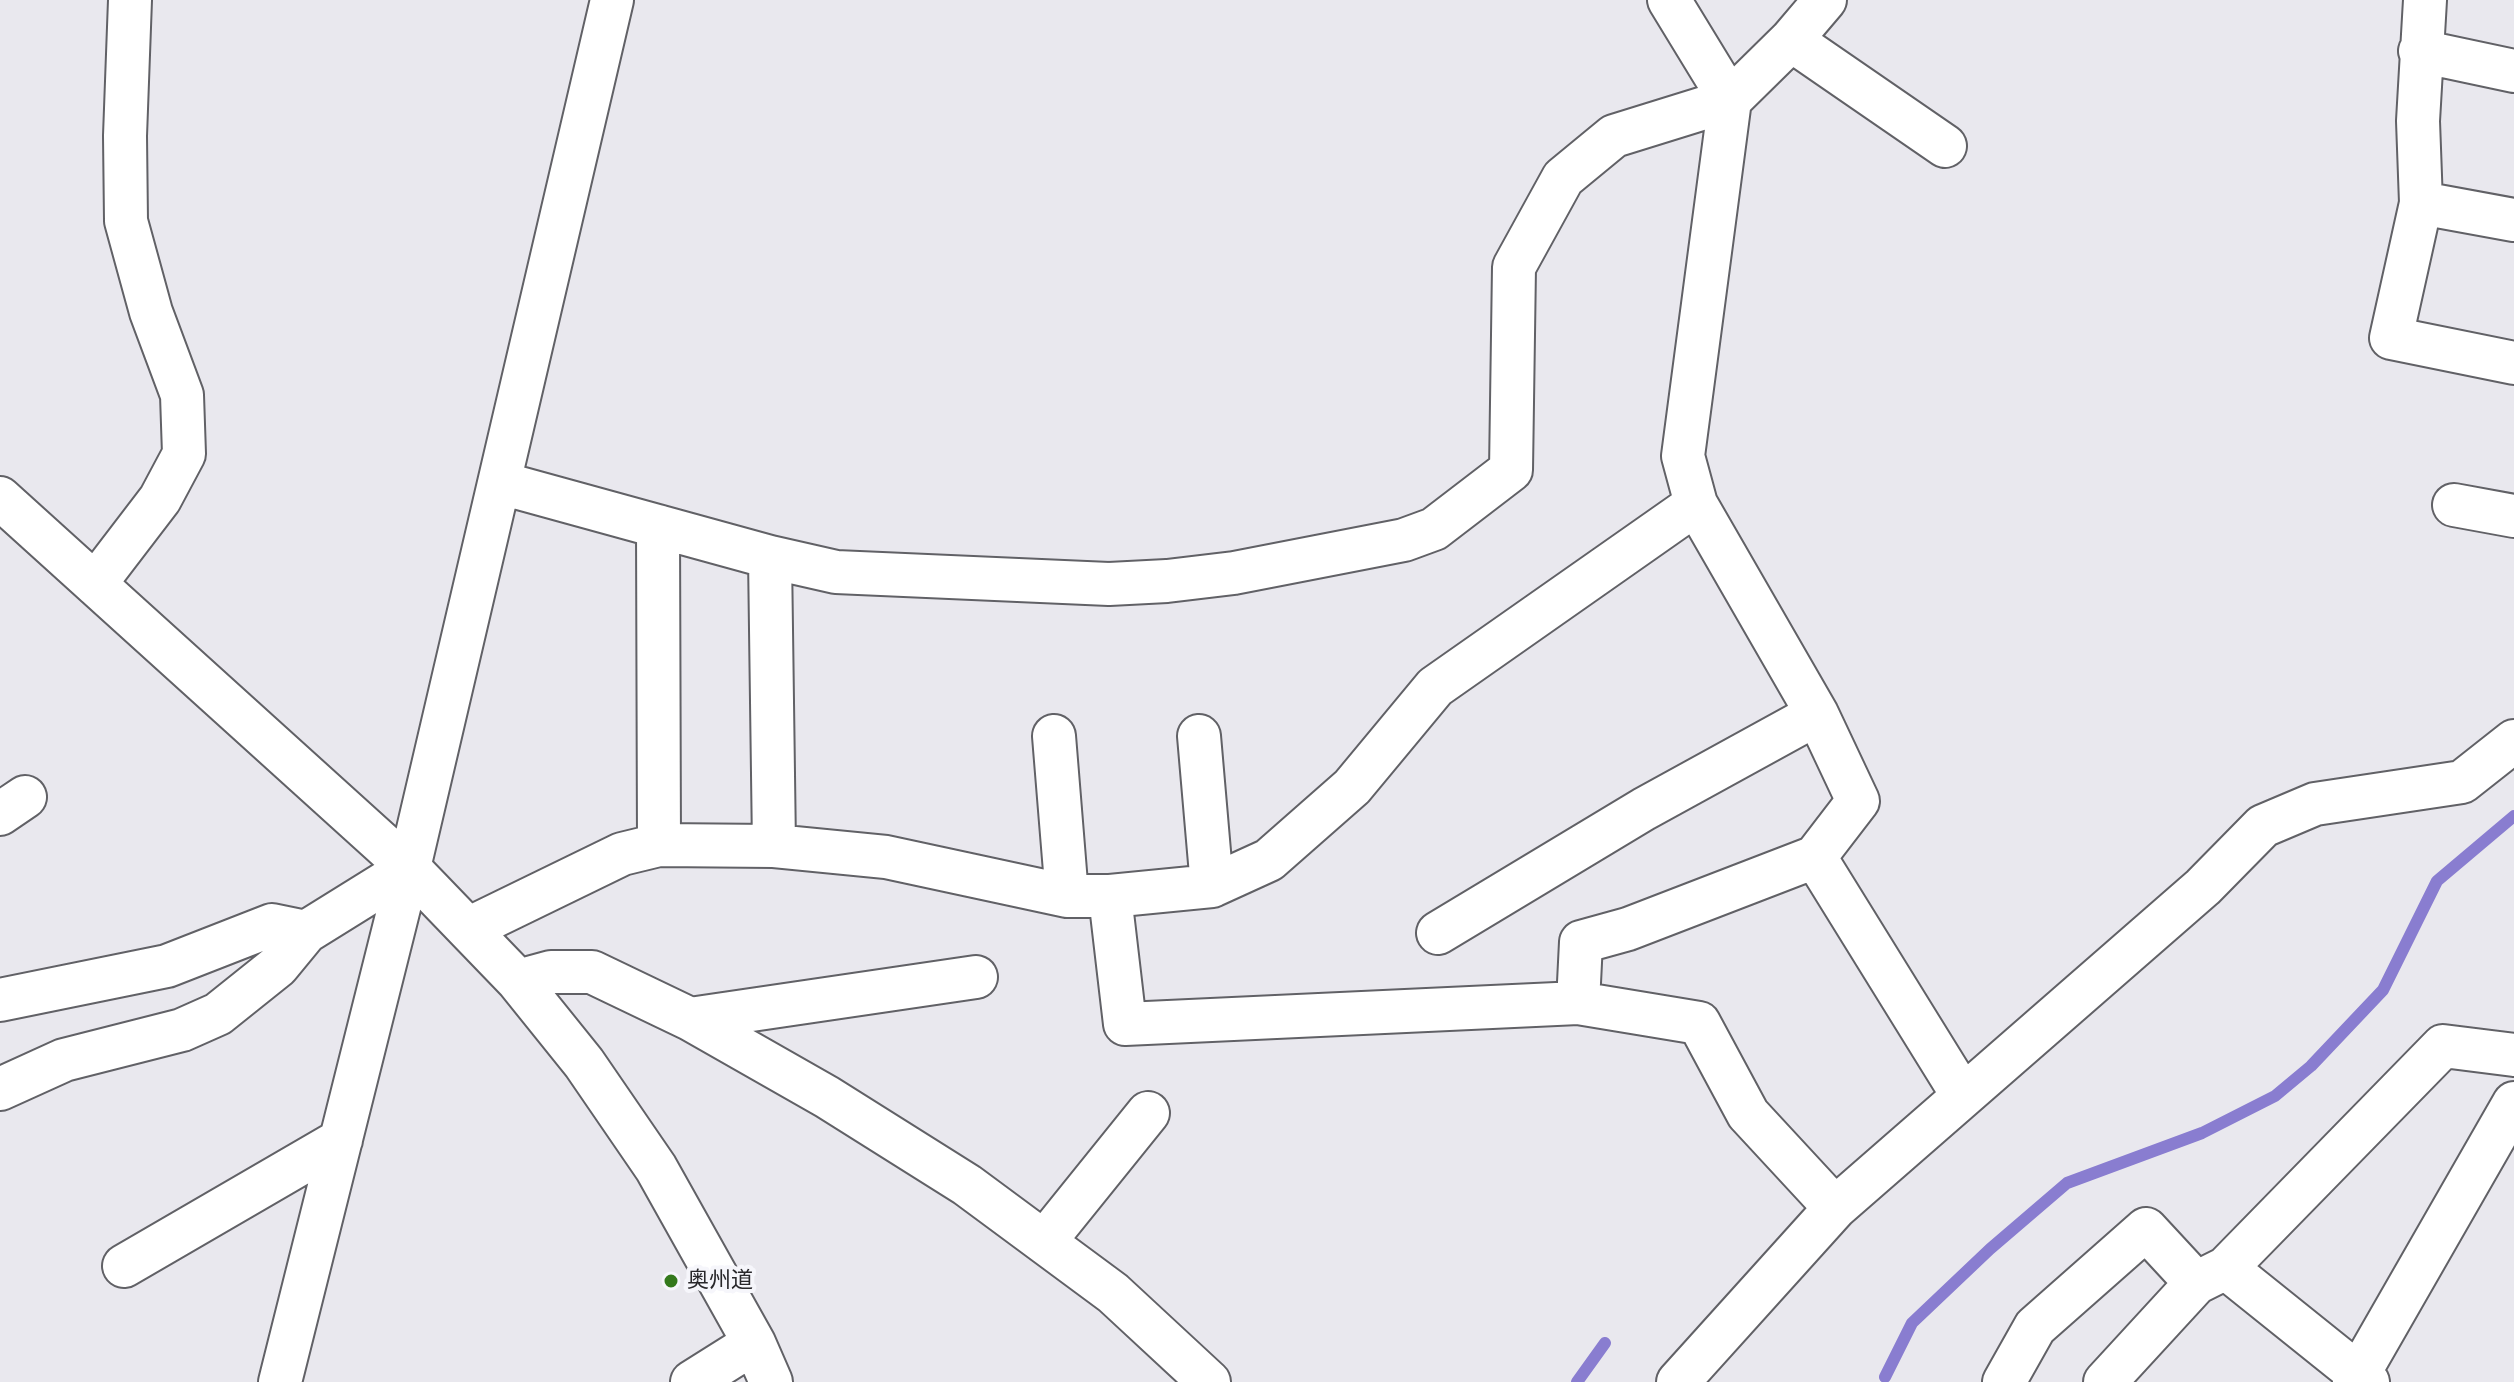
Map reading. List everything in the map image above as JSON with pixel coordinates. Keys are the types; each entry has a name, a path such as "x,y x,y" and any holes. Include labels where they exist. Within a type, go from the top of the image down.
{"street":[{"path":"95,584 160,499 184,454 182,395 151,312 126,221 125,136 130,0"},
{"path":"280,1382 409,868 612,0"},
{"path":"1578,1003 1581,942 1641,924 1815,857 1858,801 1817,714 1696,504 1683,456 1730,100 1669,0"},
{"path":"501,483 770,557 836,572 1109,584 1234,573 1404,540 1434,529 1511,470 1514,267 1563,178 1614,136 1730,100 1791,40 1825,0"},
{"path":"2425,0 2420,51 2421,203 2391,338 2514,363"},
{"path":"1791,40 1945,146"},
{"path":"2420,51 2514,71"},
{"path":"2421,203 2514,220"},
{"path":"0,498 409,868 518,981 584,1063 656,1168 754,1343 771,1382"},
{"path":"470,928 622,854 659,845 774,846 886,857 1067,896 1110,896 1212,886 1269,860 1352,787 1435,687 1696,504"},
{"path":"2454,505 2514,516"},
{"path":"658,526 659,845"},
{"path":"770,557 774,846"},
{"path":"1438,933 1644,809 1817,714"},
{"path":"1054,736 1067,896"},
{"path":"1199,736 1212,886"},
{"path":"1678,1382 1835,1208 2203,887 2263,826 2315,804 2462,782 2514,741"},
{"path":"1815,857 1963,1096"},
{"path":"0,1089 64,1060 182,1030 218,1014 278,966 306,932 409,868"},
{"path":"1110,896 1125,1024 1578,1003 1699,1023 1748,1114 1835,1208"},
{"path":"0,1000 167,966 272,925 306,932"},
{"path":"518,981 551,972 592,972 690,1019 840,1105 967,1185 1113,1293 1209,1382"},
{"path":"690,1019 976,977"},
{"path":"2105,1382 2443,1046 2514,1055"},
{"path":"2004,1382 2035,1327 2146,1229 2360,1380 2514,1103"},
{"path":"1044,1242 1148,1113"},
{"path":"124,1266 341,1140"},
{"path":"692,1382 754,1343"}],"waterway":[{"path":"1885,1377 1912,1323 1990,1249 2067,1183 2202,1133 2275,1096 2311,1066 2383,990 2437,881 2514,816"},
{"path":"1577,1382 1605,1343"}],"place":[{"name":"奥州道","path":"671,1281"}]}
